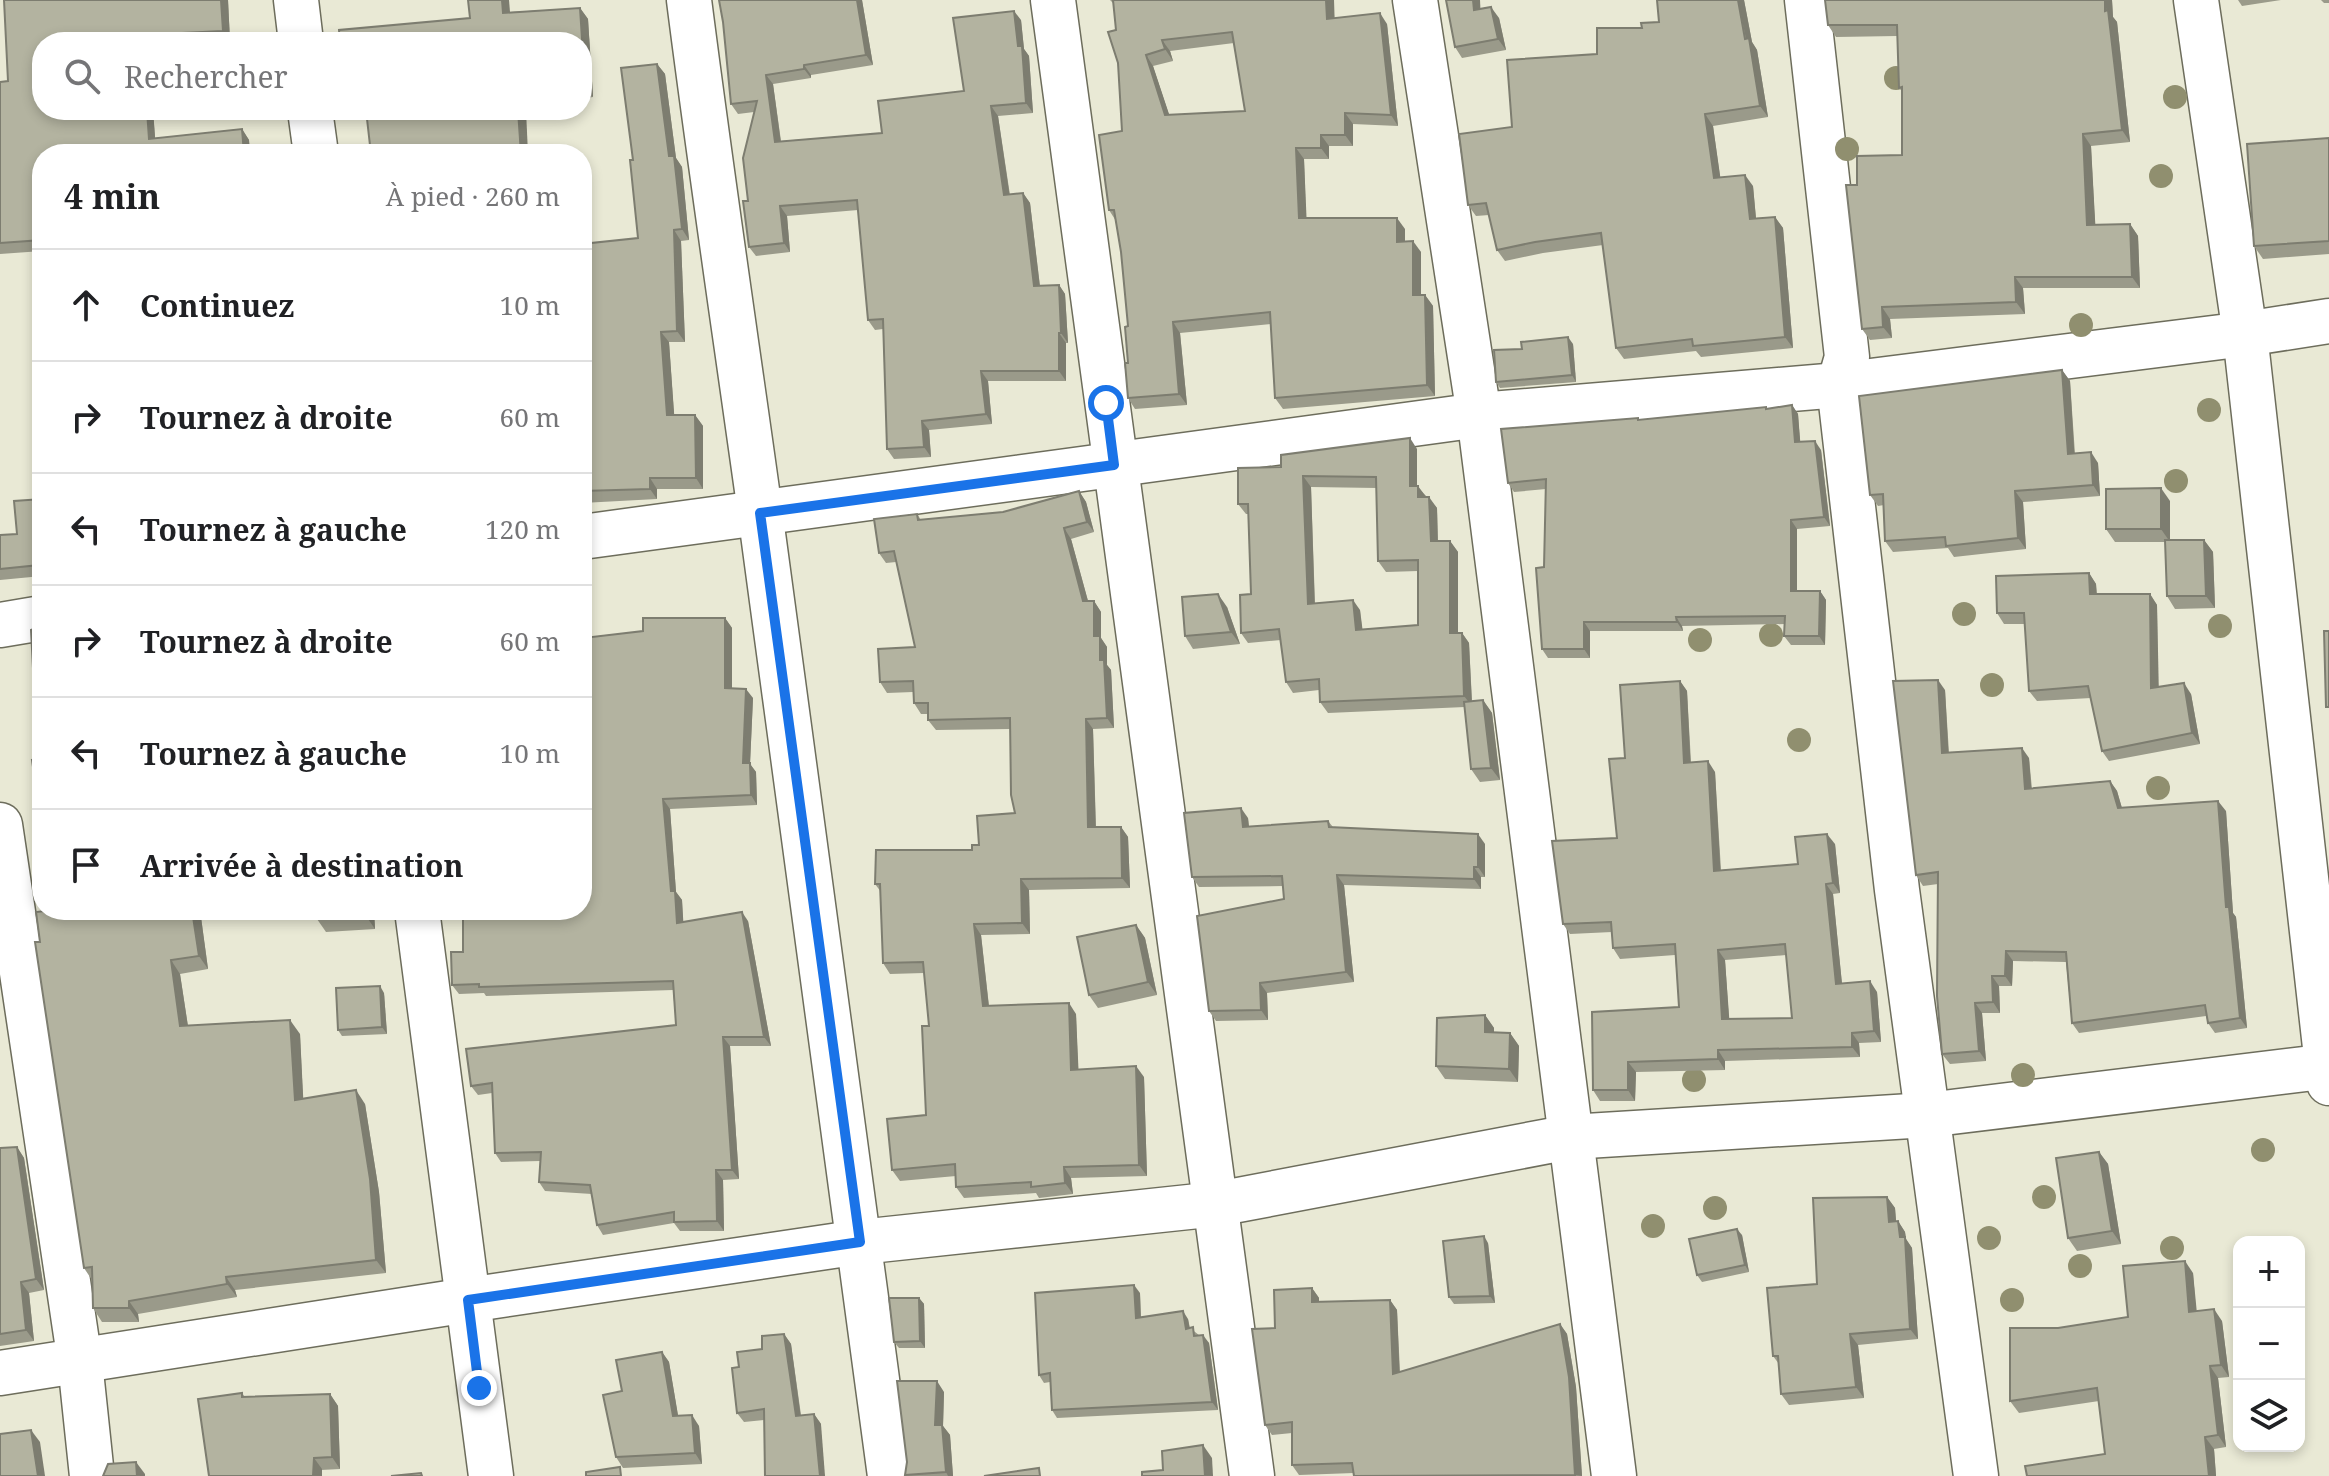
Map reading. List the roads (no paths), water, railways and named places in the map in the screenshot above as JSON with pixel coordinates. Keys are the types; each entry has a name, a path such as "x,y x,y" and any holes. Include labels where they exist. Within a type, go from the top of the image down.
{"street":[{"path":"296,0 300,32"},
{"path":"689,0 890,1476"},
{"path":"1053,0 1252,1476"},
{"path":"1415,0 1479,415 1614,1476"},
{"path":"1807,0 1847,357 1839,385 1897,890 1976,1476"},
{"path":"0,1373 860,1242 1217,1204 1570,1137 1927,1115 2328,1071 2245,334 2196,0"},
{"path":"311,120 315,144"},
{"path":"592,536 1479,415 1839,385 2329,321"},
{"path":"0,625 32,620"},
{"path":"0,825 80,1362 92,1476"},
{"path":"418,920 491,1476"}]}
